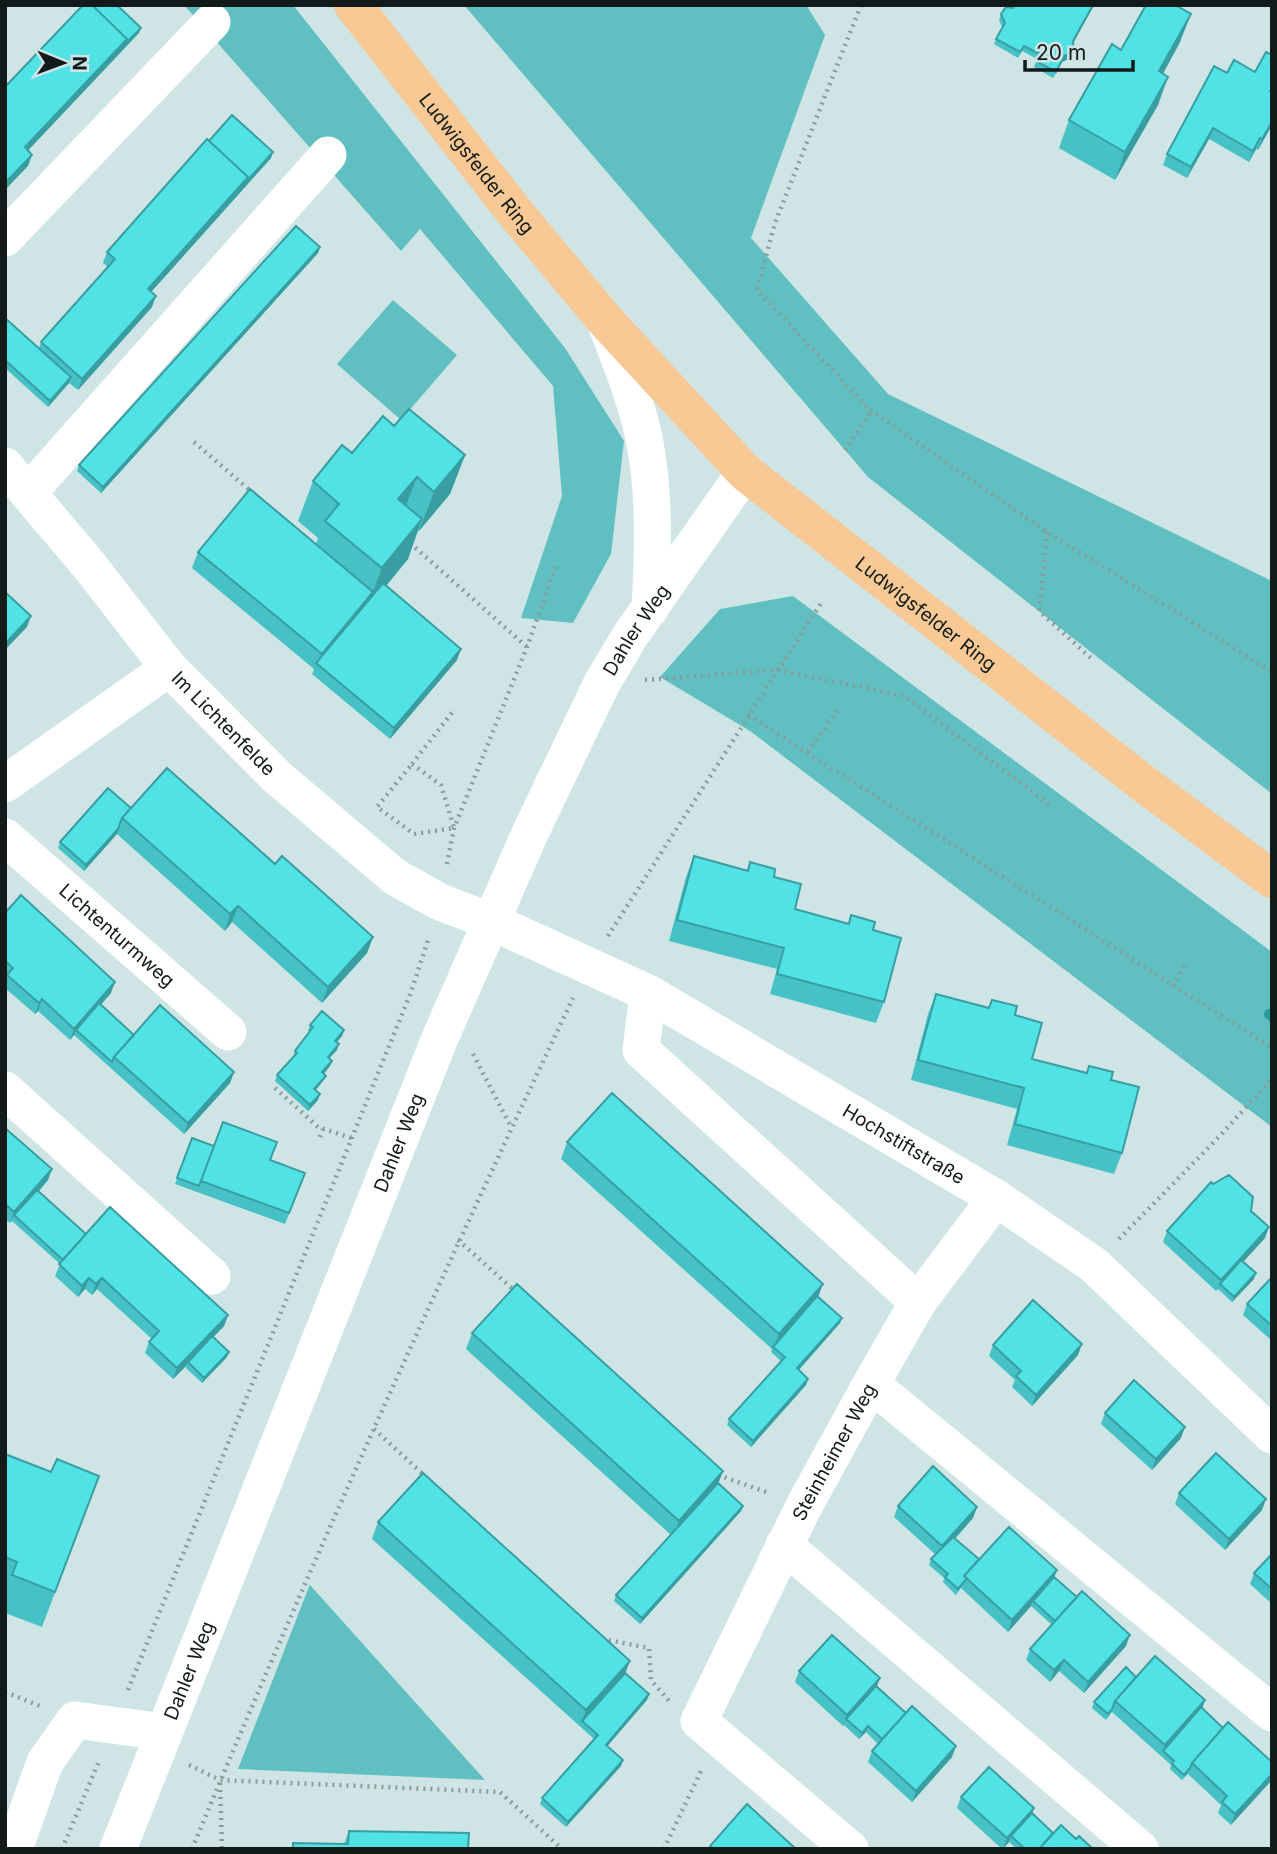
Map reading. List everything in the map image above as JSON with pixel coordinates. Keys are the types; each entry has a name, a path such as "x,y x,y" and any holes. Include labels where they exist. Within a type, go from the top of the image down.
{"main road":[{"name":"Ludwigsfelder Ring","path":"353,5 517,215 605,320 745,472 1144,784 1272,879"}],"street":[{"path":"5,238 212,22"},
{"path":"17,480 328,155"},
{"name":"Ludwigsfelder Ring","path":"605,320 633,396 645,444 653,551 650,609"},
{"name":"Dahler Weg","path":"118,1849 440,1038 490,921 602,683 630,636 745,472"},
{"name":"Im Lichtenfelde","path":"17,480 169,668 277,778 395,877 440,902 490,921"},
{"path":"5,784 169,668"},
{"name":"Lichtenturmweg","path":"5,837 228,1032"},
{"name":"Hochstiftstraße","path":"490,921 648,993 996,1198 1094,1265 1272,1435"},
{"path":"648,993 641,1050 918,1302"},
{"path":"5,1090 212,1276"},
{"name":"Steinheimer Weg","path":"685,1713 784,1545 918,1302 996,1198"},
{"path":"871,1384 1272,1713"},
{"path":"784,1545 1140,1849"},
{"path":"685,1713 850,1849"},
{"path":"14,1849 45,1762 75,1720 115,1724 161,1740"}],"path":[{"path":"861,5 775,223 757,290 871,411 1047,531 1272,672"},
{"path":"845,450 871,411"},
{"path":"194,442 256,496"},
{"path":"1047,531 1039,611 1092,659"},
{"path":"403,536 527,647"},
{"path":"62,1849 411,992 440,902 454,828 527,647 556,566"},
{"path":"191,1849 458,1240 588,966 822,600"},
{"path":"602,683 778,670 904,696 1050,805"},
{"path":"808,752 839,708"},
{"path":"454,710 377,807 414,834 454,828"},
{"path":"748,715 1272,1048"},
{"path":"412,764 441,785 454,828"},
{"path":"1173,986 1185,965"},
{"path":"1094,1265 1272,1079"},
{"path":"275,1088 318,1127 352,1138"},
{"path":"320,1137 323,1129"},
{"path":"458,1240 520,1296"},
{"path":"374,1429 433,1484"},
{"path":"714,1474 777,1496"},
{"path":"600,1638 649,1648 651,1680 685,1713 709,1753 664,1849"},
{"path":"161,1740 220,1780 500,1792 562,1849"},
{"path":"220,1780 222,1849"}],"shaded area":[{"path":"184,5 293,5 565,348 624,441 611,554 573,623 521,618 562,496 553,386 420,229 401,251"},
{"path":"464,5 806,5 825,35 751,238 888,394 1272,581 1272,794 868,477"},
{"path":"393,300 457,355 401,420 337,364"},
{"path":"793,596 1272,952 1272,1127 750,731 660,677 720,609"},
{"path":"310,1585 485,1780 238,1769"}],"building":[{"path":"83,5 92,5 127,39 25,147 32,155 5,183 5,87"},
{"path":"92,5 117,5 141,28 125,44 127,39"},
{"path":"1014,5 1093,5 1073,41 1074,52 1064,56 1056,72 1036,61 1040,54 1024,46 1020,52 996,39 1005,23 1001,14 1006,7 1013,8"},
{"path":"1146,5 1175,5 1191,14 1159,71 1168,77 1125,152 1069,120 1112,44 1121,50"},
{"path":"1266,52 1272,55 1272,122 1253,151 1213,128 1191,167 1167,154 1214,66 1227,73 1234,60 1255,72"},
{"path":"232,115 273,152 246,182 248,177 209,141"},
{"path":"207,139 248,177 148,289 156,296 82,379 41,342 115,259 107,252"},
{"path":"296,226 320,247 103,487 79,465"},
{"path":"5,318 71,377 50,401 5,360"},
{"path":"409,409 465,455 434,492 417,477 398,499 422,519 382,568 325,521 339,504 313,481 342,445 352,453 383,416 394,426"},
{"path":"250,489 373,592 322,654 198,552"},
{"path":"383,583 461,649 394,728 316,663"},
{"path":"5,592 31,616 5,644"},
{"path":"167,768 275,864 282,856 373,937 328,987 238,906 230,914 122,818"},
{"path":"108,788 131,808 122,818 118,829 86,865 60,842"},
{"path":"694,856 748,871 750,862 775,869 774,877 801,884 795,909 849,924 851,915 875,922 873,930 901,938 884,1002 777,974 784,948 677,920"},
{"path":"21,895 115,982 74,1029 42,999 39,1003 7,975 13,968 5,961 5,913"},
{"path":"936,994 989,1008 992,1000 1017,1006 1015,1015 1042,1023 1032,1059 1087,1073 1089,1066 1113,1072 1111,1080 1139,1087 1122,1153 1015,1124 1024,1088 918,1060"},
{"path":"99,1003 134,1035 112,1062 76,1030"},
{"path":"160,1005 234,1072 188,1123 114,1057"},
{"path":"322,1011 344,1030 335,1041 339,1044 328,1057 332,1061 322,1072 326,1076 314,1089 320,1094 310,1105 277,1075 297,1053 295,1051 313,1027 310,1025"},
{"path":"612,1093 823,1284 779,1334 567,1142"},
{"path":"223,1122 277,1142 270,1160 305,1173 289,1213 201,1181"},
{"path":"5,1128 52,1169 14,1212 5,1204"},
{"path":"192,1138 214,1146 199,1186 177,1178"},
{"path":"1229,1175 1253,1197 1251,1211 1269,1227 1221,1280 1167,1231 1211,1182 1213,1184"},
{"path":"37,1190 86,1234 63,1260 14,1215"},
{"path":"110,1207 228,1315 177,1368 149,1342 159,1331 102,1278 96,1284 89,1278 82,1286 59,1264"},
{"path":"1241,1260 1256,1273 1234,1297 1220,1284"},
{"path":"1272,1277 1272,1326 1247,1304"},
{"path":"517,1284 723,1471 679,1521 472,1333"},
{"path":"817,1296 842,1318 797,1368 808,1379 753,1441 729,1419 785,1357 773,1347"},
{"path":"1033,1300 1082,1344 1036,1395 1016,1376 1021,1371 993,1345"},
{"path":"212,1336 229,1352 204,1378 188,1362"},
{"path":"1134,1380 1185,1427 1156,1459 1105,1413"},
{"path":"1216,1453 1266,1499 1229,1539 1179,1493"},
{"path":"5,1454 51,1472 57,1459 99,1476 55,1592 12,1575 17,1562 5,1557"},
{"path":"933,1466 977,1507 942,1546 898,1506"},
{"path":"423,1473 630,1661 586,1710 378,1522"},
{"path":"718,1483 743,1506 642,1618 616,1595"},
{"path":"1009,1527 1057,1570 1012,1620 964,1576"},
{"path":"953,1537 979,1559 964,1576 967,1578 958,1589 945,1577 948,1574 931,1559"},
{"path":"1272,1554 1272,1589 1254,1573"},
{"path":"1054,1577 1077,1597 1055,1621 1033,1601"},
{"path":"1082,1591 1130,1635 1088,1682 1064,1660 1054,1670 1030,1649"},
{"path":"832,1635 880,1678 847,1715 799,1671"},
{"path":"1155,1656 1205,1700 1165,1745 1115,1701"},
{"path":"1126,1667 1136,1677 1115,1701 1108,1714 1094,1702"},
{"path":"625,1673 649,1694 606,1745 623,1760 568,1822 542,1798 598,1735 582,1721"},
{"path":"876,1686 906,1713 882,1739 868,1726 862,1733 846,1719"},
{"path":"912,1706 956,1746 916,1791 872,1751"},
{"path":"1201,1707 1223,1728 1184,1775 1163,1751"},
{"path":"1228,1722 1272,1762 1272,1774 1235,1814 1222,1802 1227,1796 1192,1763"},
{"path":"989,1767 1034,1808 1007,1838 961,1797"},
{"path":"747,1804 796,1849 714,1849 710,1846"},
{"path":"1032,1813 1053,1833 1039,1849 1025,1849 1011,1836"},
{"path":"1061,1825 1076,1839 1079,1836 1093,1849 1039,1849"},
{"path":"349,1831 469,1833 468,1849 293,1849 293,1843 348,1844"}],"waterway":[{"path":"1269,1014 1272,1017"}]}
